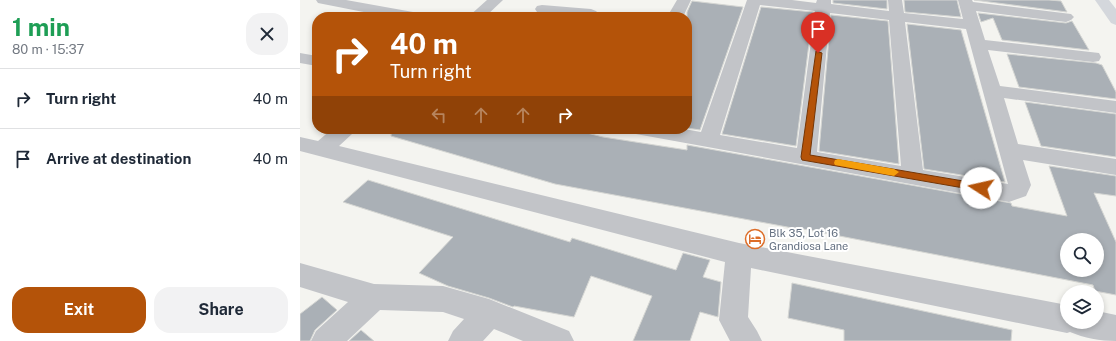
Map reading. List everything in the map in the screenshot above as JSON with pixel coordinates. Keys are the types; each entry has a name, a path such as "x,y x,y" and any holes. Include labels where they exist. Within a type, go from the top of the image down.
{"street":[{"path":"323,0 387,12"},
{"path":"482,12 496,0"},
{"path":"678,12 684,0"},
{"path":"708,140 754,0 896,8 971,19 1093,57"},
{"path":"1102,0 1116,20"},
{"path":"806,157 824,4"},
{"path":"896,8 913,175"},
{"path":"542,9 593,12"},
{"path":"971,19 1066,17"},
{"path":"673,134 1009,193 1018,190 1020,185 971,19"},
{"path":"300,58 312,60"},
{"path":"993,91 1116,107"},
{"path":"311,147 336,134"},
{"path":"311,147 739,254 1060,318"},
{"path":"1010,150 1116,167"},
{"path":"739,254 734,320 746,341"},
{"path":"300,275 374,297 443,299 477,331 559,341"},
{"path":"326,341 374,297"},
{"path":"1104,327 1116,329"}],"building":[{"path":"833,0 887,0 887,9 833,3"},
{"path":"904,0 957,0 961,17 905,12"},
{"path":"974,0 1061,1 1067,12"},
{"path":"692,1 743,7 700,130 692,129 692,12 687,12"},
{"path":"761,7 813,12 796,146 722,134"},
{"path":"978,13 1066,23 1072,21 1089,50 1002,40 993,18 981,22"},
{"path":"831,15 888,21 899,164 819,151"},
{"path":"907,24 961,30 1005,182 924,169"},
{"path":"1007,54 1096,63 1102,65 1116,92 1116,99 1019,87"},
{"path":"1025,102 1116,114 1116,157 1041,146"},
{"path":"391,134 591,134 687,150 687,145 1011,203 1012,206 1067,216 1049,166 1116,176 1116,196 1094,193 1116,242 1116,295 1104,293 1104,285 1093,285 555,184 391,136"},
{"path":"368,180 570,242 572,238 676,270 683,253 710,260 703,277 721,282 718,317 700,312 690,341 633,341 652,296 591,276 574,317 513,307 448,286 419,273 453,237 343,202"},
{"path":"792,283 1012,330 1011,341 844,341 844,330 788,318"},
{"path":"322,297 337,310 315,330 310,341 300,341 300,314"},
{"path":"361,330 374,341 349,341"}],"slow traffic":[{"path":"838,163 894,172"}],"place":[{"name":"Blk 35, Lot 16 Grandiosa Lane","path":"755,239"}],"route":[{"path":"818,53 806,157 981,188"}]}
